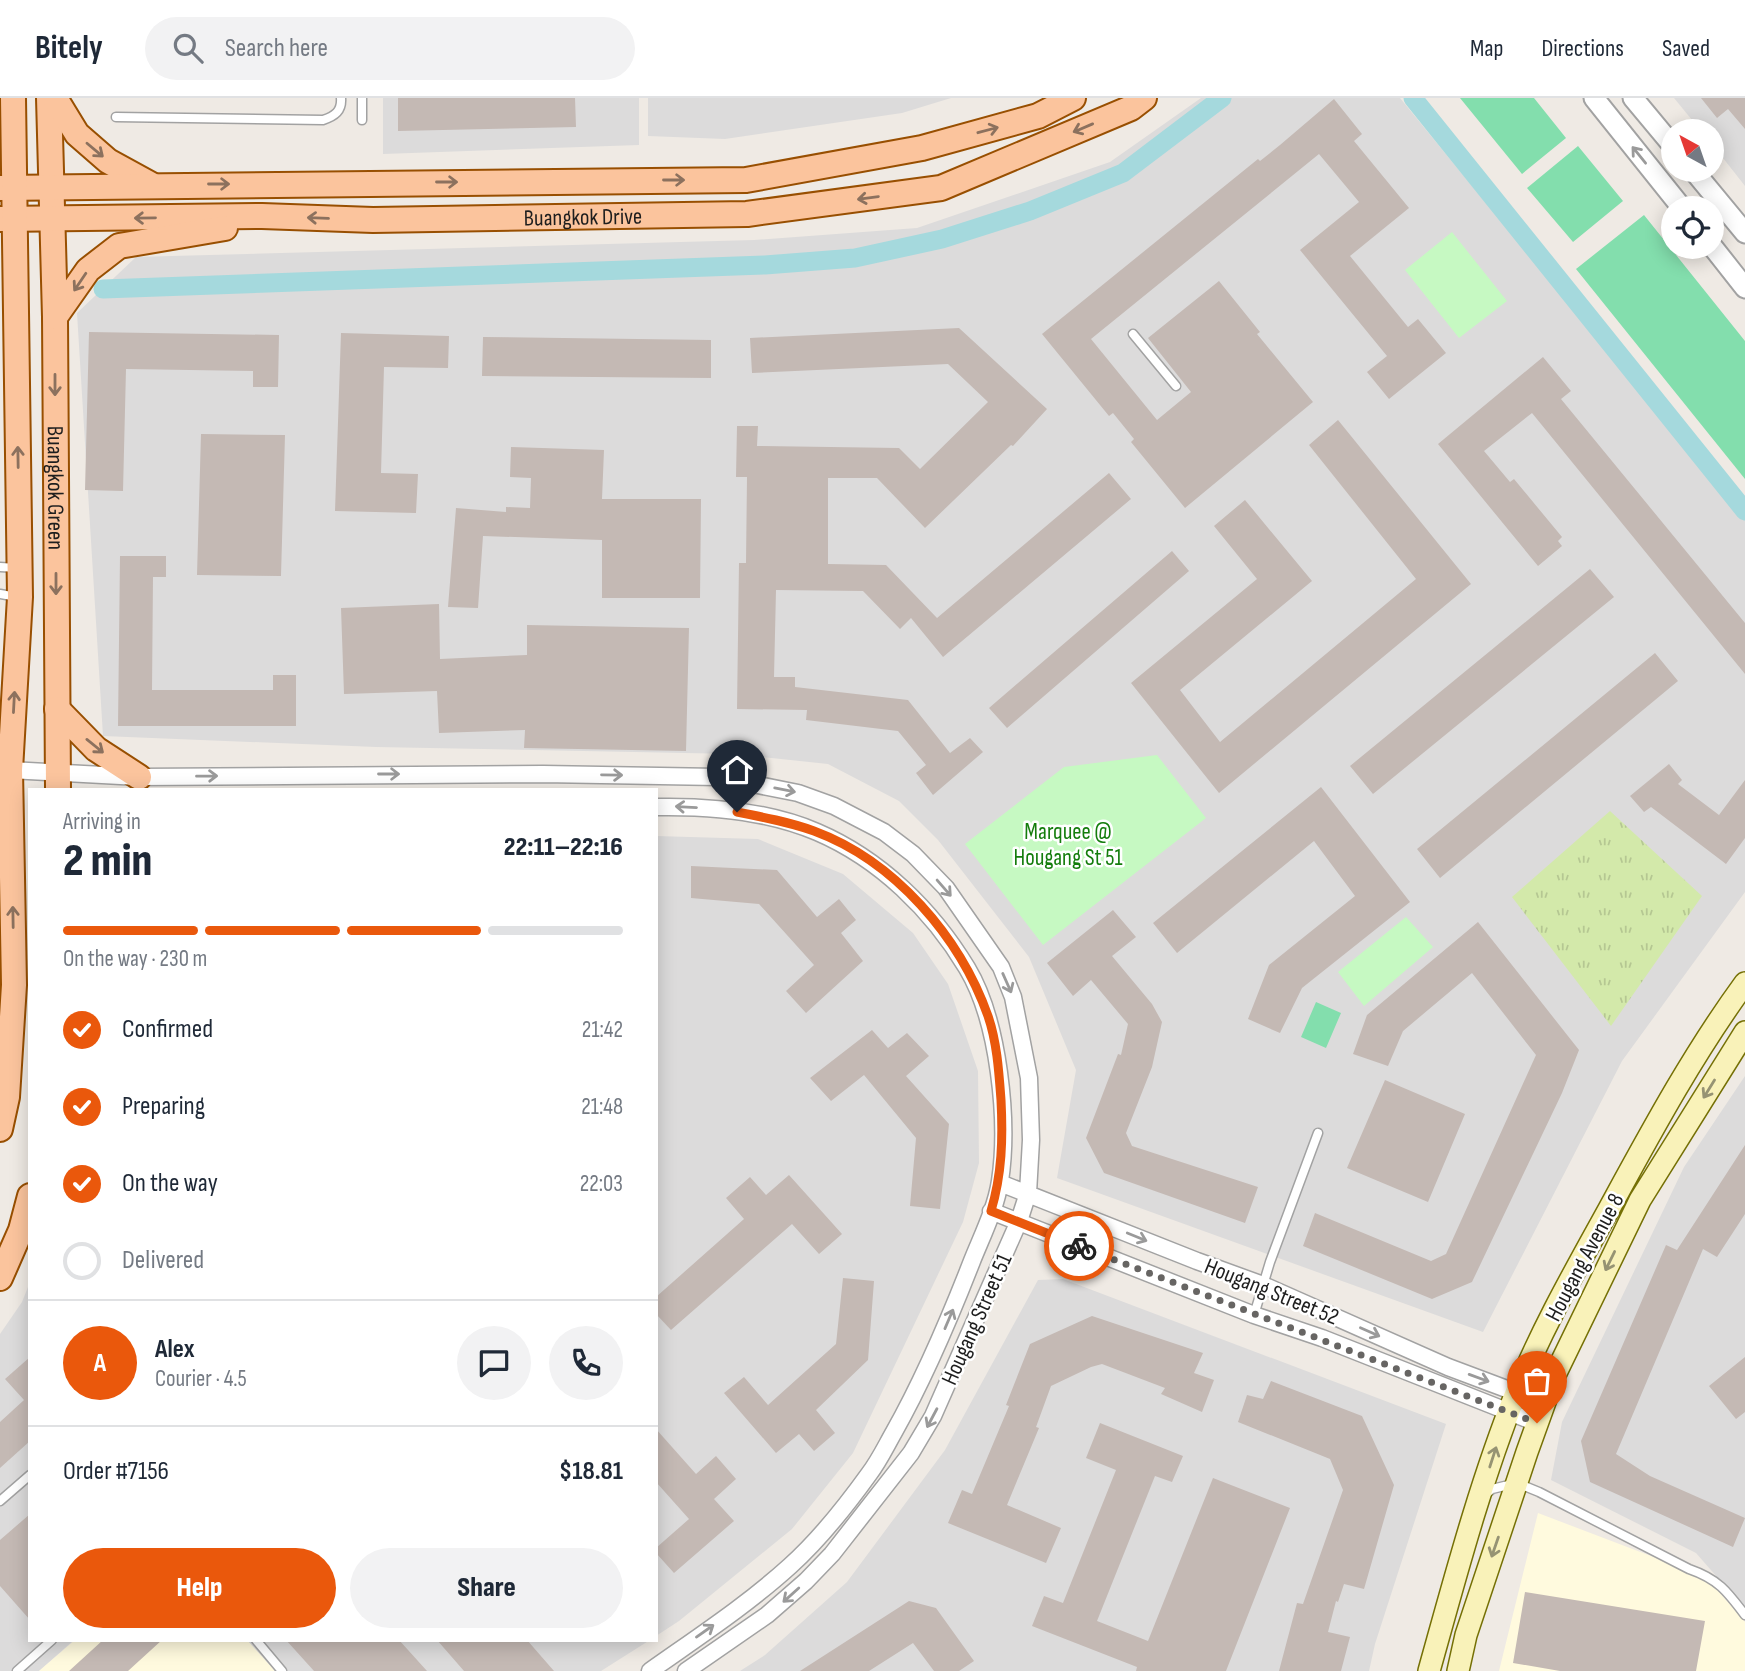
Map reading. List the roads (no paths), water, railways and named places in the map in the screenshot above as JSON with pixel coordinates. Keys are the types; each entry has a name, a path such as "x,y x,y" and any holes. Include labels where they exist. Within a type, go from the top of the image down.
{"main road":[{"name":"Buangkok Green","path":"0,1129 7,1097 14,985 20,806 10,770 10,568 16,278 7,188 14,126 13,98"},
{"name":"Buangkok Green","path":"49,98 55,317 59,781"},
{"path":"55,98 76,134 108,161 151,184"},
{"name":"Buangkok Drive","path":"7,188 151,184 746,180 922,148 1038,116 1073,98"},
{"name":"Buangkok Drive","path":"8,219 262,216 373,220 747,214 941,188 1131,108 1144,98"},
{"path":"0,148 14,126"},
{"path":"55,317 88,270 120,246 226,228 262,216"},
{"path":"0,251 16,278"},
{"path":"57,709 96,749 139,777"},
{"name":"Hougang Avenue 8","path":"1429,1671 1478,1502 1513,1402 1573,1275 1634,1163 1719,1019 1745,983"},
{"name":"Hougang Avenue 8","path":"1458,1671 1466,1635 1544,1403 1640,1200 1745,1032"},
{"path":"0,1278 21,1230 28,1204"}],"street":[{"path":"1594,98 1672,196"},
{"path":"1633,98 1661,132"},
{"path":"1703,182 1745,233"},
{"path":"1722,259 1745,288"},
{"name":"Hougang Street 51","path":"10,770 59,781 139,777 543,774 718,777 798,793 834,806 884,832 913,854 946,888 1001,967 1013,997 1029,1078 1031,1140 1028,1194 1019,1221 933,1416 904,1464 832,1554 806,1581 767,1615 685,1671"},
{"name":"Hougang Street 51","path":"650,1671 748,1601 793,1564 823,1532 872,1471 916,1392 938,1345 991,1211 1000,1183 1003,1131 1000,1074 989,1019 969,970 935,924 891,877 858,853 817,832 776,819 717,809 658,807"},
{"name":"Hougang Street 52","path":"1000,1183 1263,1285 1448,1367 1513,1402 1537,1423"},
{"name":"Hougang Street 52","path":"991,1211 1254,1315 1513,1402 1544,1403"}],"lane":[{"path":"116,117 323,121 334,117 341,107 341,98"},
{"path":"362,98 362,120"},
{"path":"1133,334 1176,386"},
{"path":"1254,1315 1318,1133"},
{"path":"0,1501 28,1477"},
{"path":"1478,1502 1492,1489 1517,1483 1689,1569 1707,1575 1723,1586 1745,1615"},
{"path":"17,1671 50,1642"},
{"path":"258,1642 282,1671"}],"waterway":[{"path":"103,289 765,265 855,258 942,239 1030,211 1123,173 1222,98"},
{"path":"1413,98 1745,511"}],"park label":[{"name":"Marquee @ Hougang St 51","path":"1068,844"}]}
